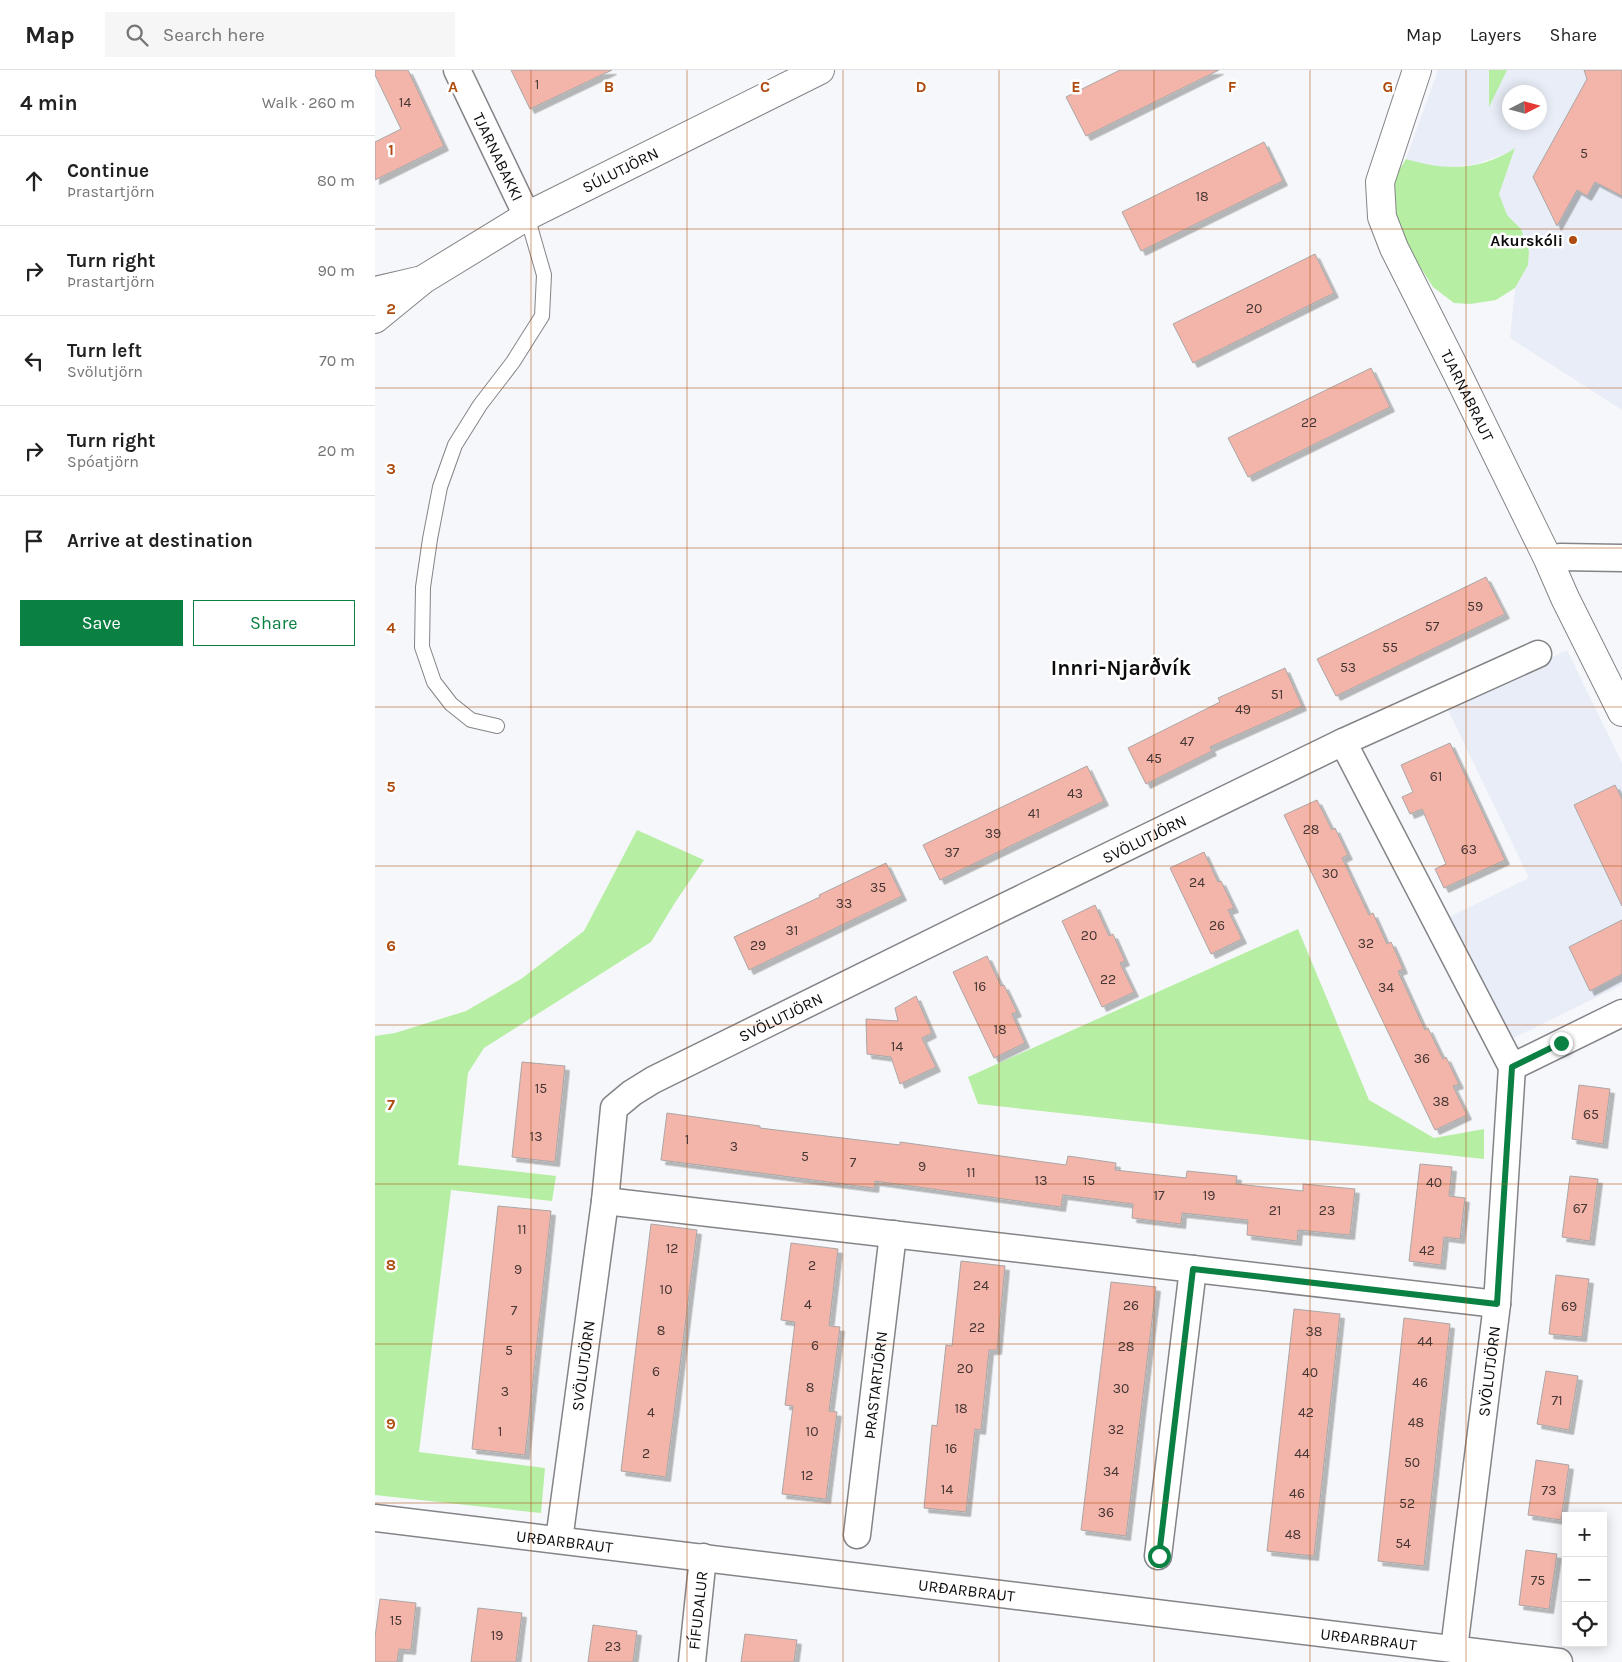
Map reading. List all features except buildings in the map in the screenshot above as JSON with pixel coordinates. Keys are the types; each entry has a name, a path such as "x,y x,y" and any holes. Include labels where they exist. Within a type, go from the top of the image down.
{"street":[{"name":"TJARNABAKKI","path":"457,70 527,216"},
{"name":"SÚLUTJÖRN","path":"375,319 424,279 527,216 819,70"},
{"name":"TJARNABRAUT","path":"1417,70 1380,182 1382,217 1394,248 1622,712"},
{"name":"SÚLUTJÖRN","path":"375,291 424,279"},
{"path":"1548,559 1560,557 1622,558"},
{"name":"SVÖLUTJÖRN","path":"559,1540 605,1201 615,1108 646,1085 973,922 1343,742 1538,654"},
{"path":"1343,742 1512,1067 1622,1013"},
{"name":"SVÖLUTJÖRN","path":"1454,1649 1497,1304 1512,1067"},
{"path":"605,1201 1497,1304"},
{"name":"ÞRASTARTJÖRN","path":"857,1534 893,1234"},
{"path":"1159,1556 1193,1269"},
{"name":"URÐARBRAUT","path":"375,1518 1559,1662"},
{"name":"FÍFUDALUR","path":"692,1662 703,1557"}],"lane":[{"path":"497,726 471,720 451,704 434,682 422,647 423,588 430,539 441,487 455,445 479,404 513,362 542,316 544,275 527,216"}],"shaded area":[{"name":"Akurskóli","path":"1438,70 1622,70 1622,410 1510,338 1515,288 1528,265 1529,251 1521,229 1507,215 1499,194 1515,148 1505,154 1476,164 1451,168 1424,165 1406,159"},
{"path":"1567,650 1622,763 1622,985 1507,1041 1447,918 1529,878 1447,708"}],"green space":[{"path":"1489,70 1507,70 1489,107"},
{"path":"1515,148 1499,194 1507,215 1521,229 1529,251 1528,265 1515,288 1496,300 1470,304 1454,303 1433,287 1406,245 1398,224 1393,198 1395,177 1406,159 1435,166 1462,167 1489,161"},
{"path":"637,830 704,860 651,942 484,1048 468,1073 458,1165 556,1176 552,1201 451,1190 419,1452 545,1468 541,1513 375,1495 375,1036 395,1033 466,1011 521,979 584,931"},
{"path":"1298,929 1369,1100 1434,1138 1484,1129 1484,1159 978,1104 968,1077"}],"place":[{"name":"Akurskóli","path":"1573,240"}],"district":[{"name":"Innri-Njarðvík","path":"1121,668"}],"route":[{"path":"1159,1556 1193,1269 1497,1304 1512,1067 1561,1043"}]}
